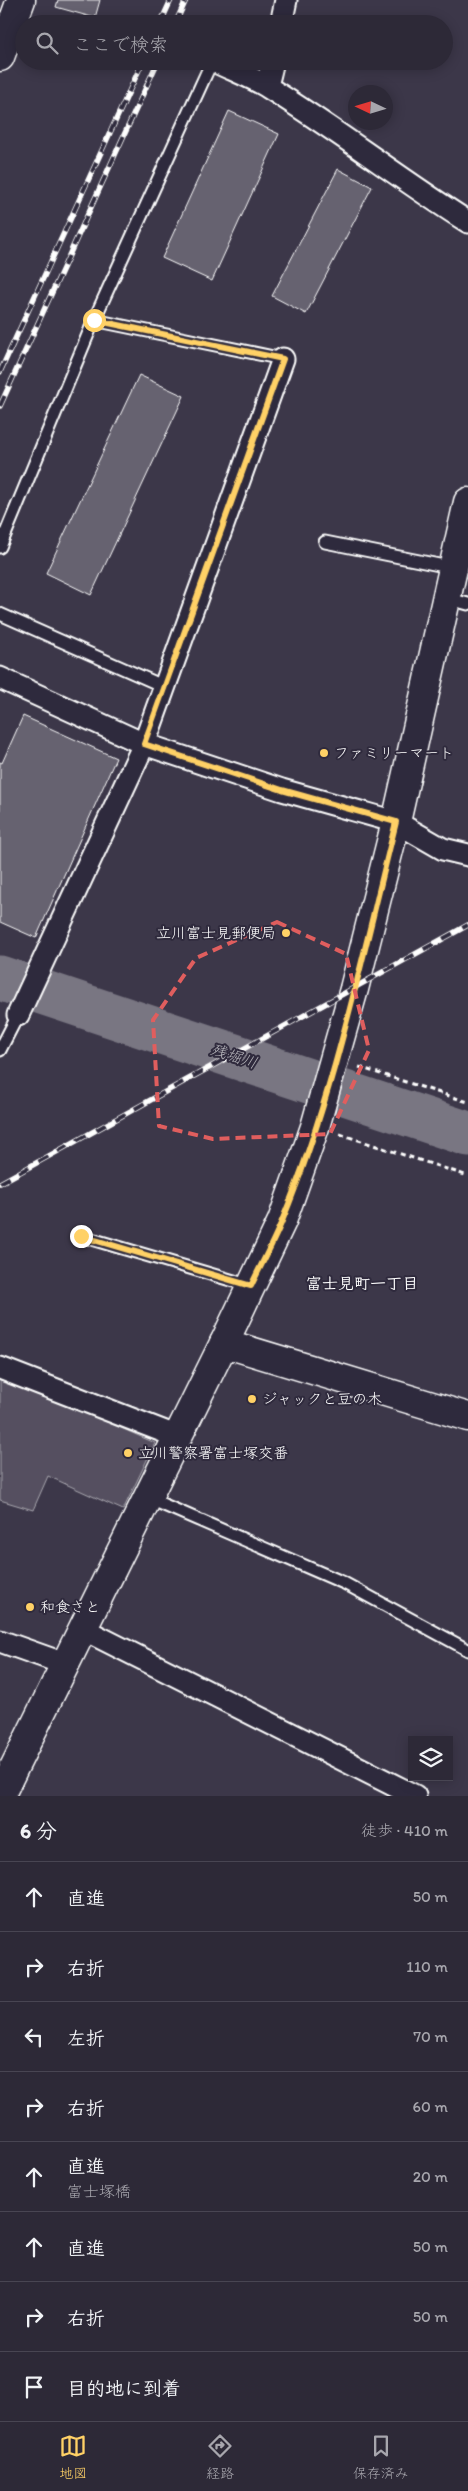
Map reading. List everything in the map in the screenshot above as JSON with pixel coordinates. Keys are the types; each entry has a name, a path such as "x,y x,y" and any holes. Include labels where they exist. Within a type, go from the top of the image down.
{"main road":[{"path":"15,15 21,0"},
{"path":"0,57 15,16"},
{"path":"0,1796 178,1437 282,1221 315,1126 335,1060 396,822 457,601 454,568 468,502"},
{"path":"224,1343 468,1417"}],"street":[{"path":"283,15 286,0"},
{"path":"232,70 267,86 365,151 412,186 468,222"},
{"path":"267,86 271,70"},
{"path":"18,1015 144,744 283,359"},
{"path":"0,678 144,744 282,790 396,822 443,849 468,855"},
{"path":"0,1368 178,1437"},
{"path":"83,1629 415,1796"},
{"path":"0,1641 65,1664"}],"lane":[{"path":"0,547 94,320 209,70"},
{"path":"94,320 283,359"},
{"path":"324,542 454,568"},
{"path":"0,614 165,687"},
{"path":"0,1050 18,1015"},
{"path":"81,1236 251,1286"},
{"path":"148,1498 344,1584 468,1650"}],"path":[{"path":"335,1060 468,1102"},
{"path":"315,1126 468,1176"}],"highlighted area":[{"path":"277,922 346,954 369,1050 330,1134 213,1139 159,1126 153,1020 196,958"}],"shaded area":[{"path":"0,1375 155,1443 123,1510 48,1476 33,1510 0,1500"}],"building":[{"path":"58,0 100,0 96,15 84,15 56,7"},
{"path":"229,111 279,134 212,281 162,258"},
{"path":"338,169 372,187 306,314 272,296"},
{"path":"139,375 184,396 91,595 46,573"},
{"path":"23,716 116,758 36,938 0,922 0,762 2,763"}],"waterway":[{"name":"残堀川","path":"0,978 468,1134"}],"railway":[{"path":"164,15 171,0"},
{"path":"179,15 186,0"},
{"path":"0,372 139,70"},
{"path":"0,406 154,70"},
{"path":"0,1183 468,925"}],"place":[{"name":"ファミリーマート","path":"324,753"},
{"name":"立川富士見郵便局","path":"286,933"},
{"name":"ジャックと豆の木","path":"252,1399"},
{"name":"立川警察署富士塚交番","path":"128,1453"},
{"name":"和食さと","path":"30,1607"}],"district":[{"name":"富士見町一丁目","path":"362,1283"}],"route":[{"path":"81,1236 251,1286 282,1221 315,1126 354,989 396,822 282,790 144,744 283,359 94,320"}]}
